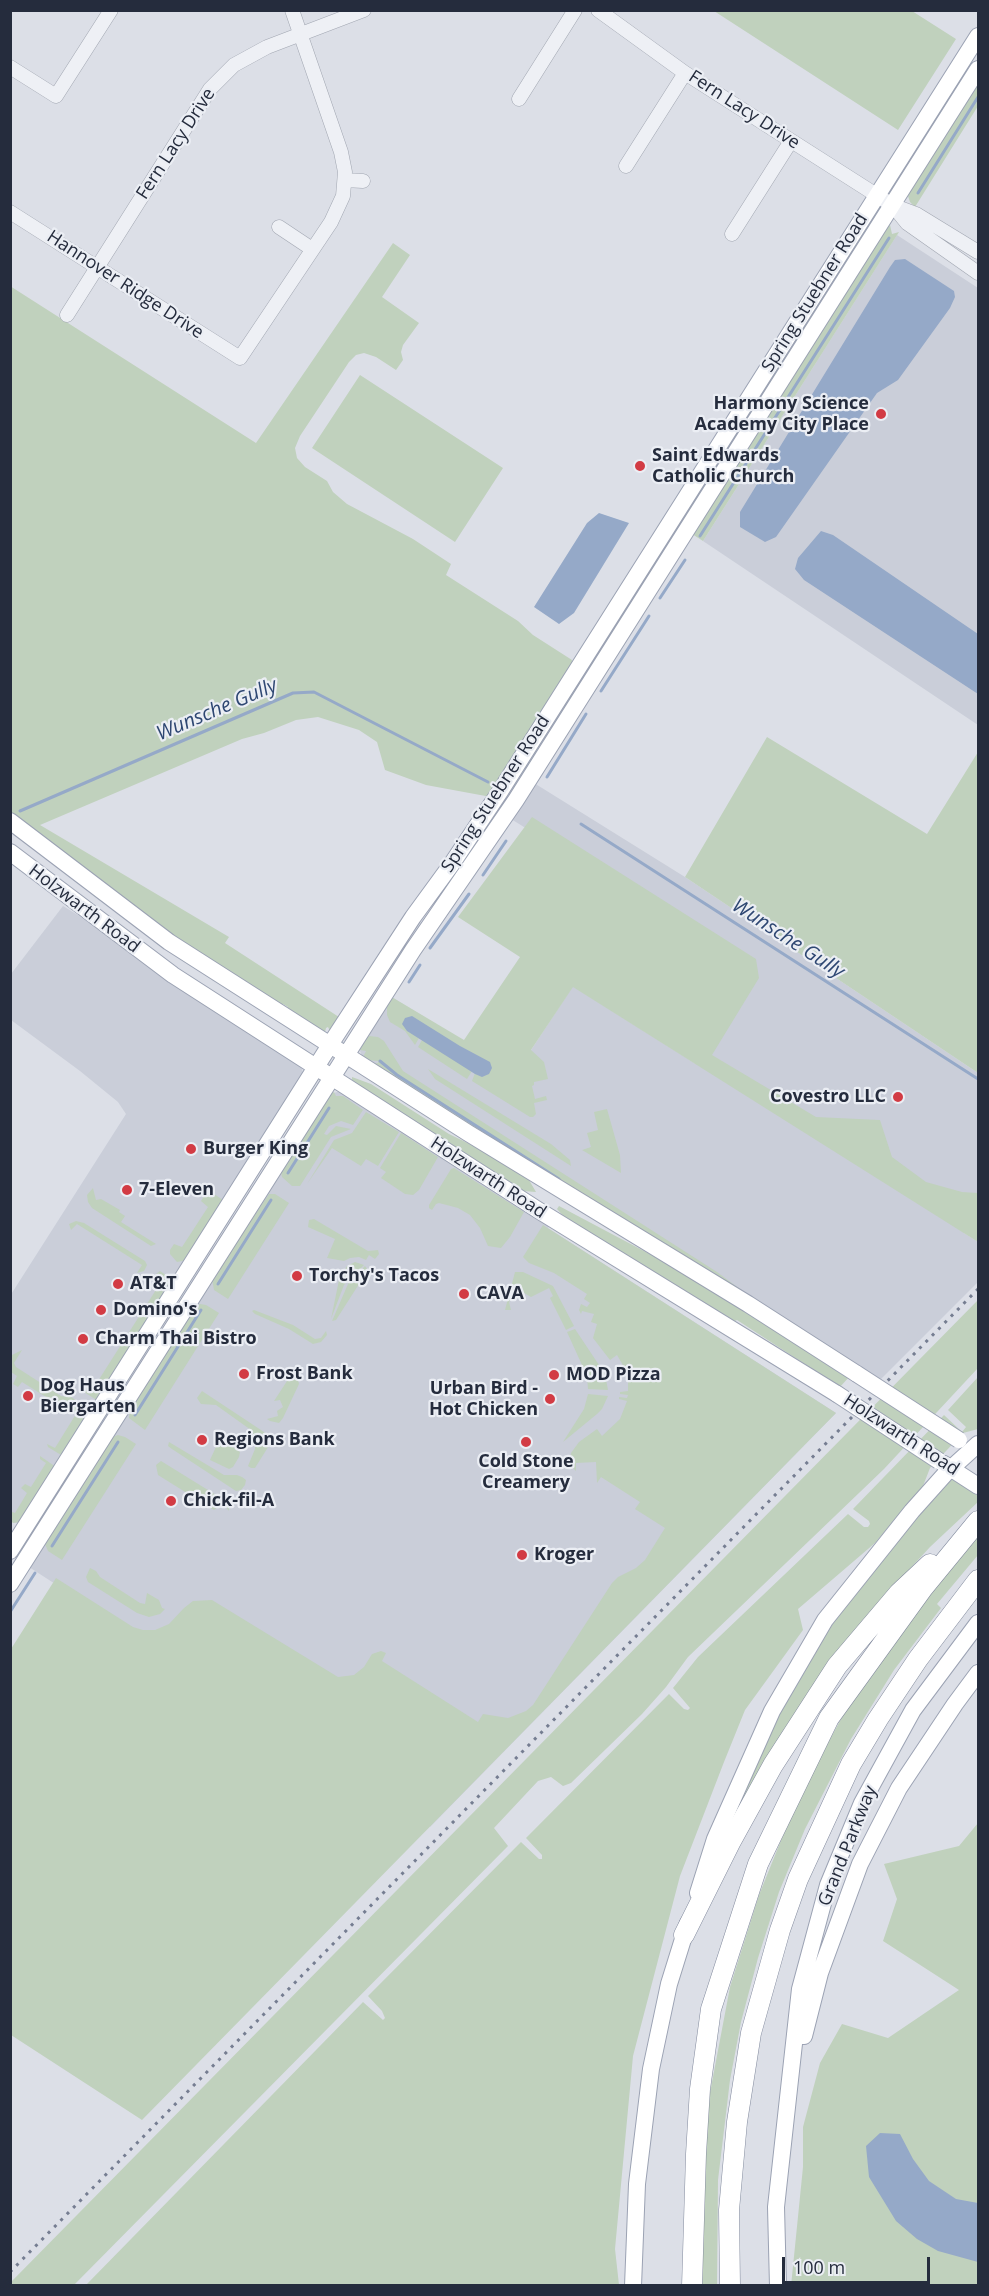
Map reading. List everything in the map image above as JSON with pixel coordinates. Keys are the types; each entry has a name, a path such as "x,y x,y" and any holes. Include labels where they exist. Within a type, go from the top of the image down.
{"highway":[{"path":"684,1935 772,1765 837,1665 899,1593 978,1521"},
{"path":"692,2286 700,2089 711,2009 758,1864 829,1718 923,1588 978,1521"},
{"path":"730,2286 729,2210 737,2122 752,2033 780,1930 798,1879 851,1764 918,1659 978,1580"},
{"path":"680,2286 684,2180 696,2154"}],"main road":[{"name":"Spring Stuebner Road","path":"16,1543 330,1045 413,917 495,799 978,36"},
{"name":"Spring Stuebner Road","path":"10,1584 418,942 516,800 978,69"},
{"path":"789,336 804,345"},
{"path":"667,527 682,536"},
{"path":"582,660 598,670"},
{"name":"Holzwarth Road","path":"10,821 169,942 496,1151 748,1304 972,1447"},
{"name":"Holzwarth Road","path":"10,852 173,975 538,1210 837,1394 974,1483"},
{"path":"90,913 106,894"},
{"path":"633,2286 636,2184 651,2069 669,1984 715,1839 772,1711 825,1620 945,1464 972,1447"},
{"path":"16,1543 30,1553"},
{"name":"Grand Parkway","path":"788,2098 800,1989 828,1885 862,1803 913,1710 978,1623"},
{"path":"778,2286 776,2207 788,2098 820,1973 860,1864 899,1788 978,1673"}],"street":[{"path":"10,67 56,96 111,10"},
{"path":"279,227 312,249 336,214 343,196 345,180 341,152 292,10"},
{"name":"Fern Lacy Drive","path":"67,315 210,89 234,65 267,47 364,10"},
{"path":"519,99 575,10"},
{"name":"Fern Lacy Drive","path":"598,10 685,73 892,205"},
{"path":"626,166 685,73"},
{"path":"732,234 791,141"},
{"path":"345,180 363,181"},
{"path":"892,205 916,214 978,252"},
{"path":"892,205 907,223 978,273"},
{"name":"Hannover Ridge Drive","path":"10,212 240,358 312,249"}],"shaded area":[{"name":"Harmony Science Academy City Place","path":"897,235 978,288 978,725 703,541"},
{"path":"534,783 685,877 978,1073 978,1216 964,1233 978,1242 978,1282 879,1381 363,1058 360,1051 362,1043 390,996 516,1073 573,986 696,1064 753,968 511,819"},
{"path":"63,906 300,1063 304,1076 237,1184 17,1523 10,1521 10,1296 126,1114 118,1102 11,1020 11,974"},
{"path":"341,1091 551,1224 548,1228 551,1230 836,1413 430,1827 29,1567 330,1094"}],"green space":[{"path":"714,11 912,11 956,39 898,130"},
{"path":"978,81 978,106 915,207 910,202 907,193"},
{"path":"890,225 892,234 899,232 703,541 692,534 886,227"},
{"path":"393,243 410,255 382,297 419,323 403,345 401,352 403,360 396,370 376,357 364,353 356,355 300,436 295,448 297,458 305,467 327,481 333,492 347,504 413,539 451,564 446,575 518,621 533,635 572,660 573,663 491,797 426,785 385,770 377,742 359,730 318,717 296,720 242,739 40,825 229,937 225,943 342,1019 330,1031 328,1027 326,1028 325,1032 288,1010 288,1007 283,1004 281,1006 193,951 11,814 10,286 256,443"},
{"path":"360,375 503,468 455,542 312,448"},
{"path":"767,737 927,834 978,752 978,1073 685,877"},
{"path":"532,817 756,959 759,978 712,1055 816,1117 880,1120 892,1157 926,1182 962,1192 978,1193 978,1242 573,987 531,1050 544,1062 548,1079 534,1082 532,1086 535,1099 546,1096 547,1100 534,1103 536,1114 533,1117 472,1081 475,1073 472,1071 467,1079 418,1047 422,1040 419,1038 415,1045 405,1031 390,1022 387,1015 387,1002 390,996 464,1040 520,957 458,917"},
{"path":"369,1036 378,1037 384,1041 403,1071 717,1272 756,1301 370,1064 378,1063 378,1061 366,1060 363,1057 366,1051 360,1050 362,1043"},
{"path":"428,1069 551,1144 570,1160 571,1166 435,1079"},
{"path":"352,1077 371,1084 449,1134 519,1172 529,1180 536,1192 523,1191 356,1084"},
{"path":"334,1092 336,1096 343,1096 363,1110 353,1125 341,1121 329,1126 324,1134 327,1135 336,1126 351,1129 331,1137 300,1186 292,1186 282,1177 281,1172 330,1094"},
{"path":"607,1109 620,1155 621,1173 582,1150 591,1147 587,1133 598,1130 594,1112"},
{"path":"366,1112 399,1132 378,1166 366,1159 361,1166 332,1148 307,1184 334,1140 352,1133"},
{"path":"401,1133 438,1157 419,1190 413,1195 405,1194 381,1178 386,1172 380,1168"},
{"path":"454,1168 524,1212 501,1248 488,1246 480,1228 470,1215 458,1208 439,1203 432,1210 429,1208 451,1169"},
{"path":"93,1188 96,1200 101,1199 120,1210 119,1212 125,1216 121,1222 156,1244 151,1246 92,1208 87,1195"},
{"path":"208,1190 226,1202 188,1260 177,1262 170,1254 170,1250 174,1244 182,1247 208,1207 201,1201"},
{"path":"269,1194 275,1194 289,1203 228,1299 214,1290 212,1279"},
{"path":"559,1206 659,1259 850,1376 840,1387 737,1320 735,1321 683,1291 566,1219 557,1209"},
{"path":"314,1219 368,1251 378,1250 379,1254 375,1259 369,1255 366,1260 359,1257 344,1261 327,1258 335,1239 308,1227 309,1220"},
{"path":"76,1221 84,1223 145,1261 147,1265 144,1271 137,1273 142,1265 77,1224 71,1230 69,1224"},
{"path":"543,1225 836,1413 142,2120 11,2035 11,1649 56,1578 133,1627 143,1630 155,1630 169,1624 193,1601 212,1600 338,1677 354,1675 364,1667 372,1654 381,1651 386,1653 382,1661 478,1722 483,1714 508,1718 526,1711 533,1705 612,1583 645,1560 665,1528 635,1509 640,1502 601,1477 597,1483 596,1462 576,1463 576,1471 570,1465 571,1453 579,1442 597,1429 602,1436 620,1419 627,1401 619,1397 627,1398 628,1395 620,1394 620,1392 628,1391 628,1381 617,1355 610,1360 593,1338 597,1324 591,1322 594,1314 582,1311 581,1314 579,1310 581,1304 587,1307 590,1303 584,1299 587,1294 554,1273 529,1263 523,1257"},
{"path":"355,1262 364,1265 344,1285 331,1319 339,1280 347,1266"},
{"path":"365,1266 368,1270 336,1320 332,1321 348,1284"},
{"path":"160,1271 169,1277 171,1284 98,1400 95,1399 83,1389 91,1392 161,1282 162,1279 155,1275"},
{"path":"515,1272 523,1272 553,1286 574,1326 566,1330 550,1298 553,1296 549,1288 531,1297 524,1293 514,1295 509,1302 511,1310 505,1310"},
{"path":"978,1300 978,1368 884,1469 688,1657 642,1714 571,1783 563,1786 551,1777 538,1781 494,1828 508,1846 74,2285 11,2286 11,2282"},
{"path":"200,1304 219,1313 145,1430 129,1418 130,1407 196,1306"},
{"path":"252,1311 293,1325 315,1339 321,1338 326,1331 327,1335 321,1342 313,1344 289,1329 255,1314"},
{"path":"575,1329 605,1374 608,1390 588,1389 587,1376 567,1332"},
{"path":"22,1350 14,1363 16,1367 61,1396 71,1397 90,1409 61,1455 47,1444 55,1448 76,1414 71,1410 71,1406 63,1401 60,1403 51,1398 48,1403 44,1401 46,1397 22,1382 18,1387 13,1384 17,1376 11,1372 10,1356"},
{"path":"292,1377 298,1380 299,1384 283,1418 279,1423 270,1421 267,1419 278,1416 277,1411 283,1407 280,1400 274,1401"},
{"path":"978,1377 978,1429 963,1433 930,1468 923,1486 875,1543 798,1609 803,1630 745,1710 724,1762 680,1876 633,2056 615,2249 619,2285 85,2286 363,2002 383,2020 385,2018 382,2011 368,1996 521,1842 539,1859 542,1859 542,1855 526,1838 669,1694 684,1709 690,1708 673,1688 698,1657 848,1514 864,1527 868,1527 869,1521 853,1509 944,1415 962,1432 966,1427 948,1410"},
{"path":"202,1391 270,1436 270,1444 255,1468 248,1466 255,1449 255,1438 251,1430 216,1405 201,1404 197,1398"},
{"path":"588,1394 608,1396 602,1409 563,1442 584,1409"},
{"path":"118,1435 136,1444 62,1560 48,1551 45,1544 112,1437"},
{"path":"220,1438 240,1452 233,1467 229,1469 210,1460"},
{"path":"169,1442 224,1475 242,1477 246,1480 245,1485 241,1490 236,1491 172,1449 168,1446"},
{"path":"40,1456 56,1467 21,1522 13,1523 10,1511 15,1513 27,1493 21,1488 25,1484 31,1487 46,1463 40,1459"},
{"path":"161,1461 229,1503 229,1511 220,1505 214,1510 158,1475 156,1465"},
{"path":"951,1480 956,1480 978,1496 978,1502 930,1547 884,1597 732,1820 744,1785 797,1678 841,1609 889,1549"},
{"path":"978,1533 978,1555 937,1604 941,1608 894,1670 851,1739 805,1829 779,1892 741,2022 730,2080 718,2180 717,2285 698,2286 709,2098 730,1987 759,1895 811,1773 850,1703 872,1668"},
{"path":"90,1568 140,1603 145,1604 147,1593 159,1600 162,1608 165,1609 160,1614 149,1617 137,1613 88,1582 86,1577"},
{"path":"978,1823 978,2285 791,2286 803,2167 803,2127 820,2063 842,2024 888,2038 959,1990 883,1941 897,1899 884,1864 959,1846"}],"water":[{"path":"905,259 954,291 955,297 950,308 898,380 877,393 776,537 765,542 740,527 740,512 890,267 895,260"},
{"path":"599,513 629,523 574,613 559,624 534,607 587,523"},
{"path":"821,531 833,535 978,634 978,694 804,580 795,569 798,558"},
{"path":"412,1016 490,1062 492,1068 489,1074 482,1077 475,1074 407,1031 402,1024 405,1018"},
{"path":"880,2133 900,2134 913,2159 929,2181 956,2199 978,2203 978,2262 938,2251 917,2239 896,2221 869,2177 866,2146"}],"waterway":[{"path":"918,193 978,97"},
{"path":"700,536 889,238"},
{"path":"660,598 685,560"},
{"path":"601,691 649,616"},
{"name":"Wunsche Gully","path":"20,811 293,693 314,692 488,782"},
{"path":"547,777 586,714"},
{"name":"Wunsche Gully","path":"581,824 978,1079"},
{"path":"483,875 506,841"},
{"path":"430,948 469,894"},
{"path":"409,982 420,965"},
{"path":"380,1061 397,1075 559,1179"},
{"path":"288,1173 329,1108"},
{"path":"218,1284 271,1200"},
{"path":"135,1415 201,1310"},
{"path":"52,1546 118,1442"},
{"path":"10,1612 35,1573"}],"railway":[{"path":"10,2272 978,1289"}],"place":[{"name":"Harmony Science Academy City Place","path":"881,414"},
{"name":"Saint Edwards Catholic Church","path":"640,466"},
{"name":"Covestro LLC","path":"898,1097"},
{"name":"Burger King","path":"191,1149"},
{"name":"7-Eleven","path":"127,1190"},
{"name":"Torchy's Tacos","path":"297,1276"},
{"name":"AT&T","path":"118,1284"},
{"name":"CAVA","path":"464,1294"},
{"name":"Domino's","path":"101,1310"},
{"name":"Charm Thai Bistro","path":"83,1339"},
{"name":"Frost Bank","path":"244,1374"},
{"name":"MOD Pizza","path":"554,1375"},
{"name":"Dog Haus Biergarten","path":"28,1396"},
{"name":"Urban Bird - Hot Chicken","path":"550,1399"},
{"name":"Regions Bank","path":"202,1440"},
{"name":"Cold Stone Creamery","path":"526,1442"},
{"name":"Chick-fil-A","path":"171,1501"},
{"name":"Kroger","path":"522,1555"}]}
